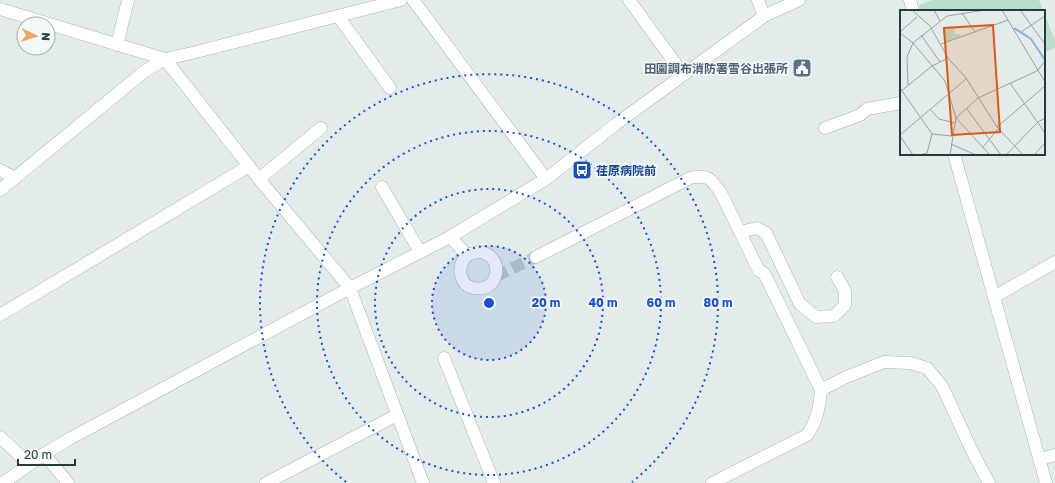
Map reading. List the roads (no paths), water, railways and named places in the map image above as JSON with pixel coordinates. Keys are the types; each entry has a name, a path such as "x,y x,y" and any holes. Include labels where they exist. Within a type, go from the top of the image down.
{"street":[{"path":"117,44 128,0"},
{"path":"0,190 145,72 165,59 401,0"},
{"path":"413,0 546,179"},
{"path":"629,0 683,74"},
{"path":"758,0 764,16"},
{"path":"2,483 44,454 71,438 350,288 450,237 546,179 616,124 764,16 799,0"},
{"path":"910,0 913,10"},
{"path":"0,9 165,59 259,179 350,288 422,483"},
{"path":"338,16 390,88"},
{"path":"825,128 860,115 867,109 900,103"},
{"path":"259,179 321,128"},
{"path":"954,155 1046,483"},
{"path":"0,315 249,166"},
{"path":"0,170 15,178"},
{"path":"536,257 690,178 700,176 708,177 713,182 721,193 759,271 764,273 821,390 820,401 812,428 807,435 712,483"},
{"path":"382,187 420,252"},
{"path":"740,232 757,228 766,233 800,304 816,317 834,316 844,305 845,291 837,277"},
{"path":"450,237 467,255"},
{"path":"994,297 1055,262"},
{"path":"444,358 494,483"},
{"path":"821,390 844,378 884,362 910,362 927,368 942,386 973,453 989,483"},
{"path":"266,483 397,415"},
{"path":"0,437 29,464"},
{"path":"44,454 68,483"},
{"path":"1040,459 1055,455"}],"tunnel":[{"path":"496,276 536,257"}],"place":[{"name":"田園調布消防署雪谷出張所","path":"802,68"},
{"name":"荏原病院前","path":"582,170"}]}
